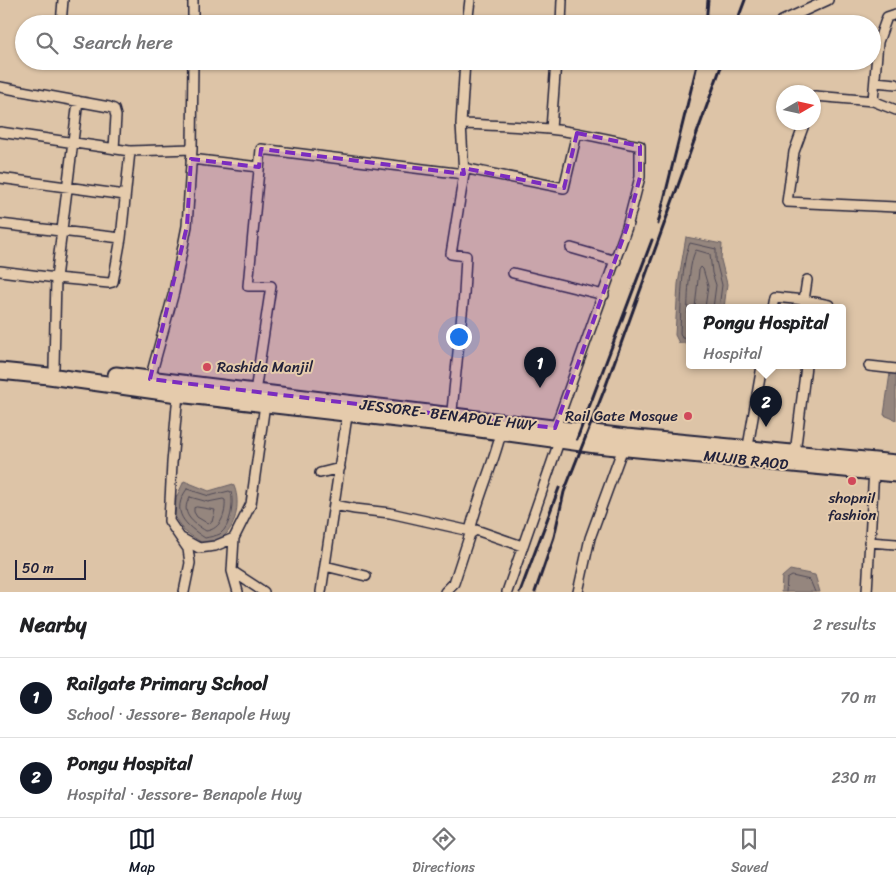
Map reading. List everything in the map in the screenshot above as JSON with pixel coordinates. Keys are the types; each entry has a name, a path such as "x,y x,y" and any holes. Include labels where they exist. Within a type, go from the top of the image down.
{"highway":[{"name":"JESSORE- BENAPOLE HWY","path":"0,361 255,392 348,409"},
{"name":"JESSORE- BENAPOLE HWY","path":"0,371 265,404 348,409 451,420 624,443"},
{"name":"JESSORE- BENAPOLE HWY","path":"557,434 596,445"},
{"name":"MUJIB RAOD","path":"596,445 624,443 747,454 875,467 896,474"},
{"path":"747,454 795,454 875,467 896,463"}],"street":[{"path":"62,15 63,0"},
{"path":"193,0 193,15"},
{"path":"468,15 470,0"},
{"path":"561,15 562,0"},
{"path":"794,15 828,0"},
{"path":"881,34 888,17 896,14"},
{"path":"150,379 174,292 187,226 192,149 192,70"},
{"path":"451,420 466,256 451,254 464,171 461,124 464,70"},
{"path":"551,129 555,70"},
{"path":"873,101 876,70"},
{"path":"875,82 896,84"},
{"path":"0,87 110,106 114,109 116,116 114,148"},
{"path":"821,97 873,101 896,110"},
{"path":"54,367 56,278 78,101"},
{"path":"461,124 551,129 640,146 640,177 627,227 506,592"},
{"path":"802,130 794,152 788,202 896,207"},
{"path":"0,132 130,151 192,149"},
{"path":"255,392 271,286 248,286 261,149 464,171 564,188 577,133"},
{"path":"0,271 56,278 113,282 121,238 130,151"},
{"path":"191,159 259,167"},
{"path":"0,178 125,195"},
{"path":"0,224 121,238"},
{"path":"571,248 616,261"},
{"path":"513,273 604,295"},
{"path":"804,300 807,280"},
{"path":"773,304 774,297 829,304"},
{"path":"870,366 896,369"},
{"path":"747,454 761,369"},
{"path":"795,454 806,369"},
{"path":"178,394 168,521 188,549 190,563 184,592"},
{"path":"238,592 232,571 234,538 250,504 265,404"},
{"path":"321,592 348,409"},
{"path":"334,505 355,510 390,513 470,531 476,508 492,468 502,427"},
{"path":"578,592 590,538 624,443"},
{"path":"867,592 875,467"},
{"path":"320,473 340,468"},
{"path":"445,592 454,582 472,531 476,530 522,546"},
{"path":"180,537 199,548 215,546 234,538"},
{"path":"869,542 896,544"},
{"path":"325,566 366,576"},
{"path":"232,571 264,592"}],"highlighted area":[{"path":"577,133 640,146 640,177 627,227 555,428 150,379 187,226 191,159 259,167 261,149 464,174 463,168 564,188"}],"water":[{"path":"686,237 722,244 721,260 727,284 724,304 686,304 686,344 679,343 675,335 678,284"},
{"path":"896,372 896,420 884,415 890,373"},
{"path":"184,481 209,491 233,484 237,497 236,512 232,526 221,538 204,544 184,531 175,518 176,498"},
{"path":"790,570 815,575 820,592 781,592 782,577"}],"railway":[{"path":"707,15 708,0"},
{"path":"739,15 745,0"},
{"path":"658,224 696,70"},
{"path":"535,592 554,537 564,492 605,388 720,70"},
{"path":"577,439 652,240"},
{"path":"520,592 559,488"}],"place":[{"name":"Rashida Manjil","path":"207,367"},
{"name":"Railgate Primary School","path":"540,388"},
{"name":"Rail Gate Mosque","path":"688,416"},
{"name":"Pongu Hospital","path":"766,427"},
{"name":"shopnil fashion","path":"852,481"}]}
